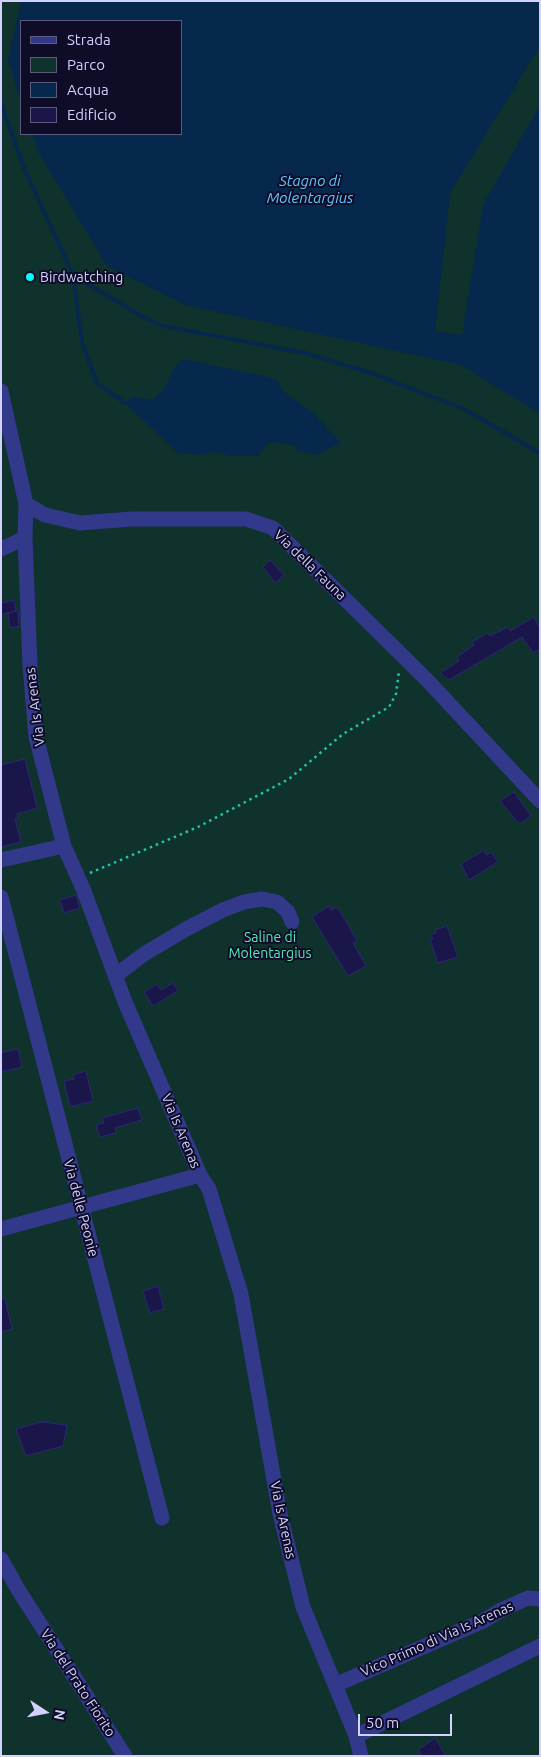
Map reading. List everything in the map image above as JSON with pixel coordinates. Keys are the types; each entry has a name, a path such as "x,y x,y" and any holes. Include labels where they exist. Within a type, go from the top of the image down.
{"street":[{"path":"1,391 26,504"},
{"name":"Via Is Arenas","path":"26,504 24,538 30,666 36,737 64,846 115,976 200,1175 209,1189 241,1294 280,1514 303,1607 356,1736 361,1756"},
{"name":"Via della Fauna","path":"26,504 45,515 80,523 132,519 246,519 273,528 408,661 540,801"},
{"path":"1,549 24,538"},
{"path":"1,860 64,846"},
{"name":"Via delle Peonie","path":"1,897 162,1518"},
{"path":"115,976 144,954 188,928 223,910 244,902 262,899 277,902 288,912 292,922"},
{"path":"1,1229 200,1175"},
{"name":"Via del Prato Fiorito","path":"1,1545 2,1561 19,1592 124,1756"},
{"name":"Vico Primo di Via Is Arenas","path":"335,1685 483,1621 502,1609 528,1598 540,1599"},
{"path":"356,1736 540,1646"}],"path":[{"path":"78,878 198,827 289,779 343,734 388,707 396,694 399,670 408,661"}],"green space":[{"name":"Saline di Molentargius","path":"1,1 540,1 540,1756 1,1756"}],"water":[{"name":"Stagno di Molentargius","path":"21,1 540,1 540,46 450,193 435,331 462,335 483,205 540,105 540,414 461,365 185,305 107,266 38,152 32,135 182,135 182,20 20,20 20,99 8,61"},
{"path":"183,359 277,380 283,391 314,414 341,443 319,455 297,451 294,445 270,442 258,456 232,456 214,452 198,455 178,453 125,403 133,397 153,400 165,387 174,368"}],"building":[{"path":"270,560 284,575 275,583 263,567"},
{"path":"14,600 16,611 1,615 1,603"},
{"path":"18,610 19,626 10,628 8,613"},
{"path":"534,617 540,628 540,649 533,653 522,637 449,680 440,673 459,661 457,657 474,645 472,642 488,633 490,636 508,627 510,631"},
{"path":"25,759 37,808 17,814 18,818 15,819 21,842 1,847 1,765"},
{"path":"514,792 531,816 519,824 500,801"},
{"path":"484,850 486,855 491,852 498,862 469,880 461,864"},
{"path":"76,895 80,908 64,913 60,900"},
{"path":"329,906 331,910 337,907 350,928 357,941 353,943 366,966 348,976 312,917"},
{"path":"447,926 458,957 438,963 430,940 433,939 431,935 436,933 435,930"},
{"path":"173,983 178,991 153,1006 144,992 157,984 161,990"},
{"path":"18,1049 22,1067 1,1072 1,1053"},
{"path":"86,1071 93,1101 70,1107 64,1081 74,1079 73,1075"},
{"path":"138,1108 142,1120 115,1128 116,1133 100,1137 96,1125 104,1123 102,1118"},
{"path":"158,1286 164,1309 150,1313 143,1291"},
{"path":"1,1299 5,1299 12,1329 1,1332"},
{"path":"41,1422 67,1425 63,1446 26,1456 16,1429"},
{"path":"435,1738 446,1756 422,1756 418,1750"}],"waterway":[{"path":"1,103 24,168 73,275 82,342 97,383 125,403"},
{"path":"73,275 141,316 163,326 305,353 374,374 464,409 540,453"}],"place":[{"name":"Birdwatching","path":"30,277"}]}
